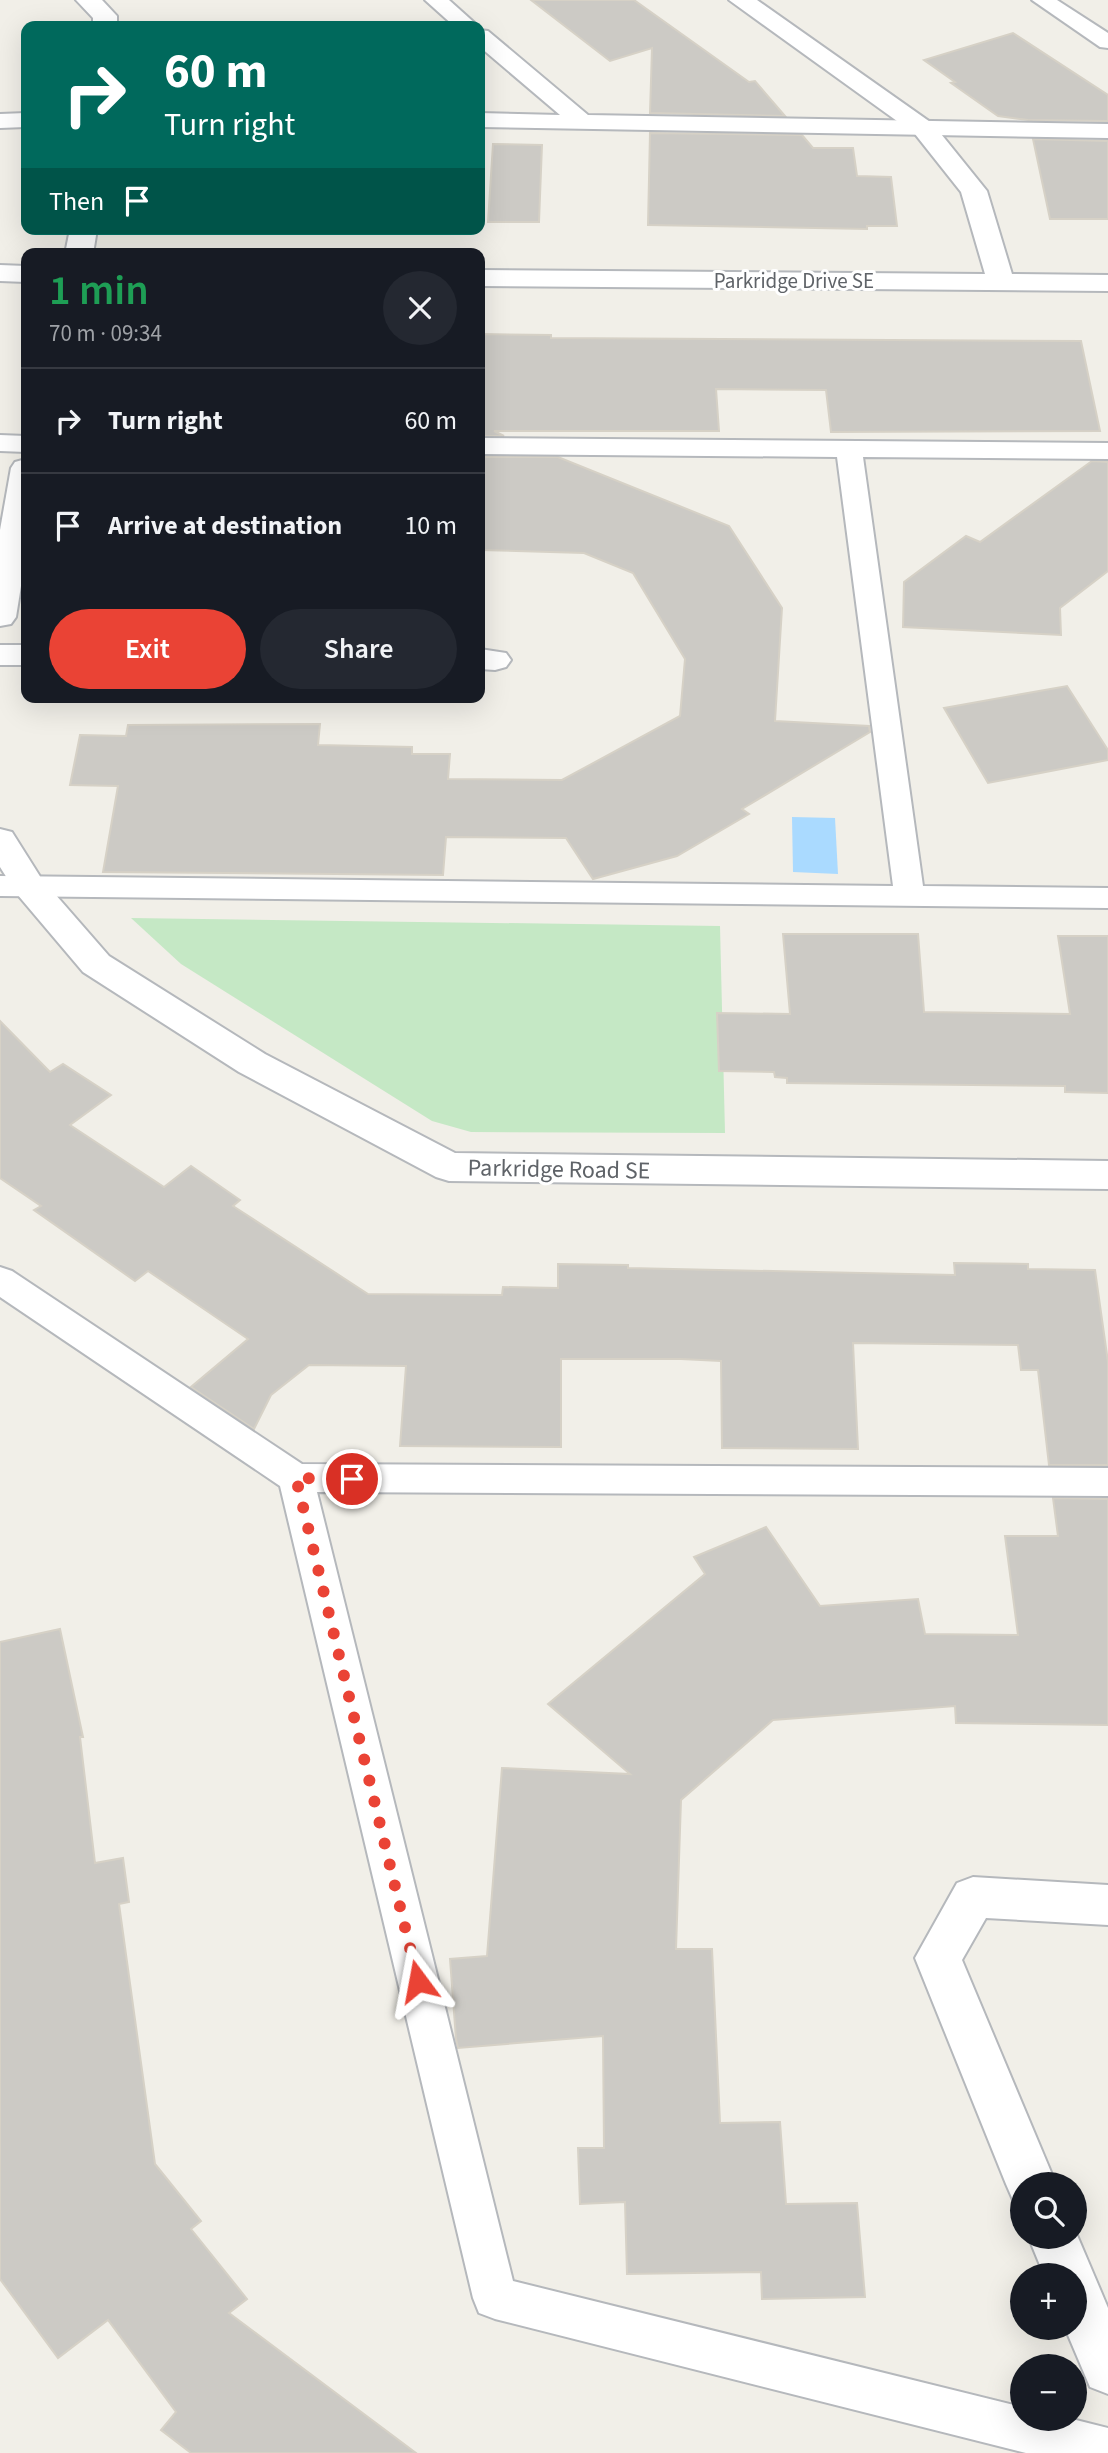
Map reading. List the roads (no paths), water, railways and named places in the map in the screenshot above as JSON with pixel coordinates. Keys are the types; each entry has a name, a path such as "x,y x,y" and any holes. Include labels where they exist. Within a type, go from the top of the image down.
{"street":[{"path":"88,0 104,16 104,21"},
{"path":"741,0 924,129 974,191 1001,282"},
{"path":"0,273 21,274"},
{"name":"Parkridge Drive SE","path":"485,278 1108,284"},
{"path":"0,617 21,497"},
{"path":"0,655 21,655"},
{"name":"Parkridge Road SE","path":"0,840 14,886 96,964 252,1063 449,1167 1108,1175"},
{"path":"1026,2172 938,1958 973,1897 1108,1905"},
{"path":"1087,2319 1108,2369"}],"lane":[{"path":"436,0 461,21"},
{"path":"1043,0 1108,42"},
{"path":"485,40 581,121"},
{"path":"0,121 21,120"},
{"path":"485,120 1108,131"},
{"path":"0,443 21,444"},
{"path":"485,446 1108,452"},
{"path":"849,448 909,895"},
{"path":"14,886 1108,898"},
{"path":"0,1280 296,1478 1108,1482"},
{"path":"296,1478 495,2298 1108,2451"}],"water":[{"path":"792,817 835,818 838,874 793,872"}]}
